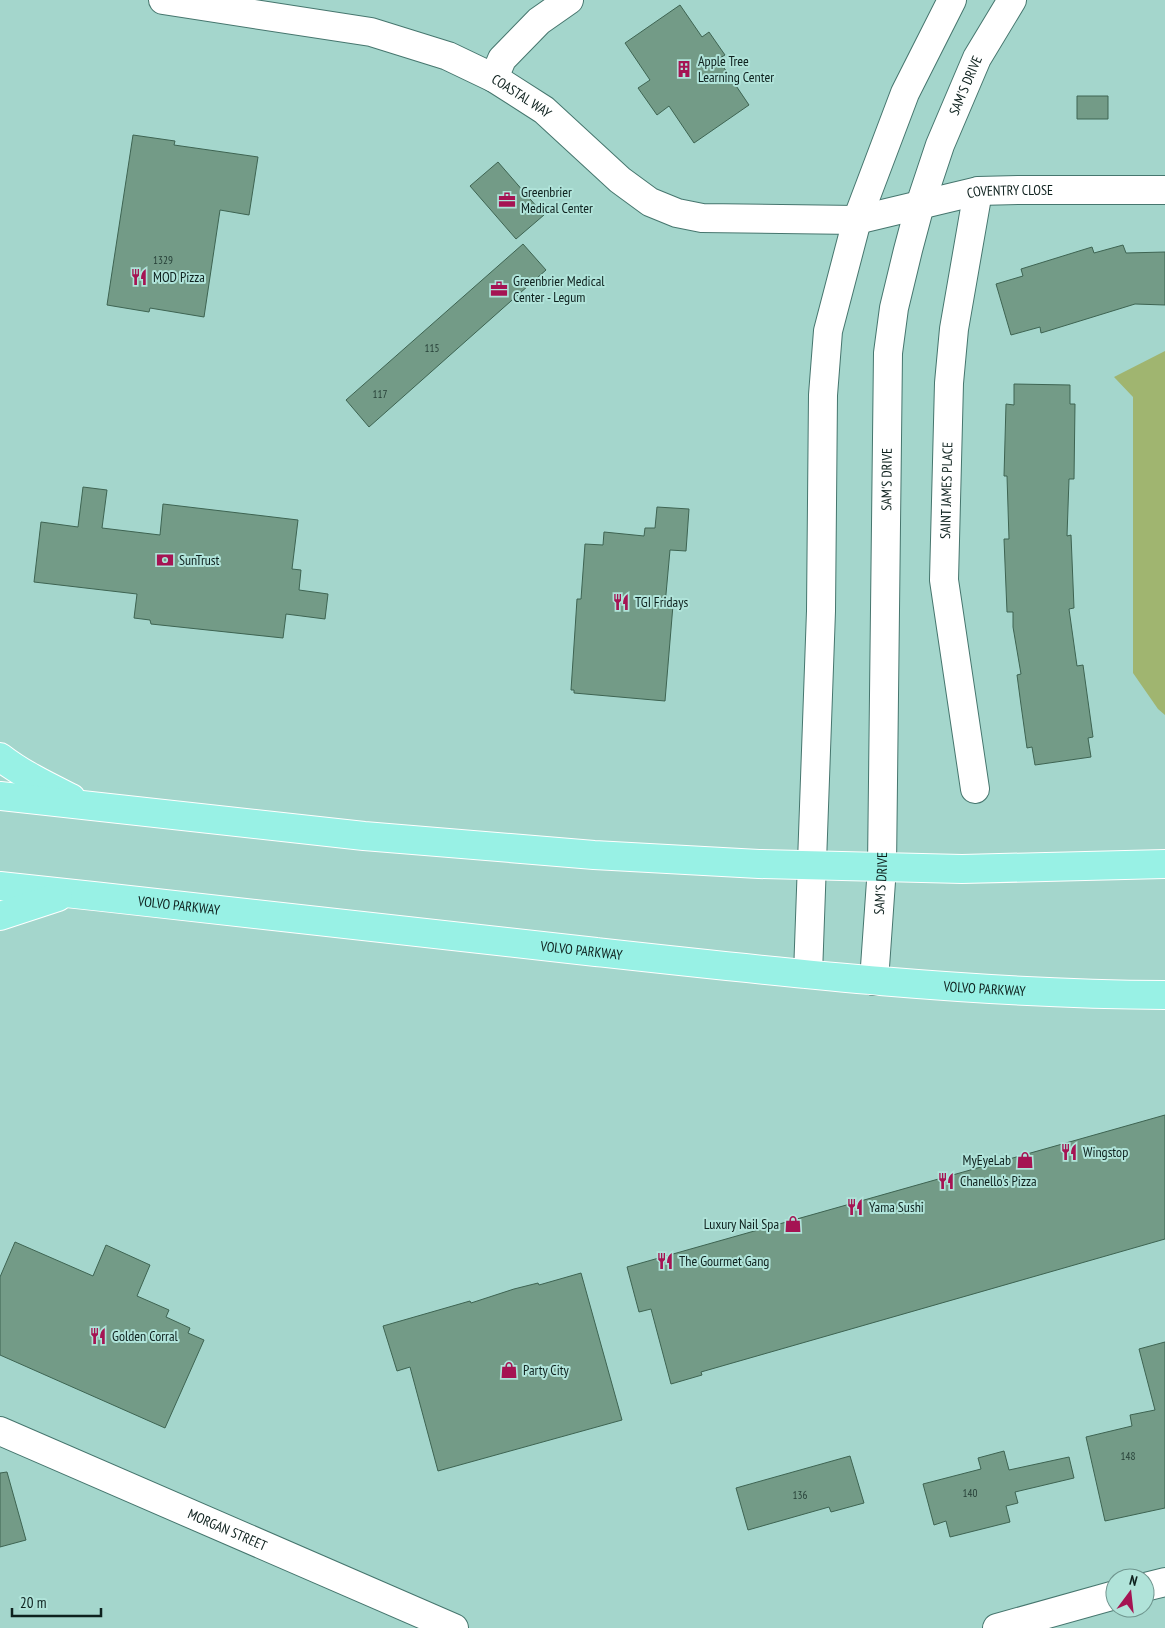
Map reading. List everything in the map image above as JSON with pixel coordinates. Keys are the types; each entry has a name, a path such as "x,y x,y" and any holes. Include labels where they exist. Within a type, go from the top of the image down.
{"main road":[{"path":"0,756 35,780 86,806"},
{"path":"0,796 396,840 594,856 962,869 1165,864"},
{"name":"VOLVO PARKWAY","path":"0,886 760,971 945,987 1053,993 1165,995"},
{"path":"0,916 67,893"}],"street":[{"name":"COASTAL WAY","path":"163,0 371,32 448,56 494,78 544,110 579,140 620,180 650,202 677,213 702,218 857,220"},
{"path":"494,78 502,59 539,21 569,0"},
{"path":"808,974 821,611 825,376 828,331 857,220 905,93 952,0"},
{"name":"SAM'S DRIVE","path":"874,981 882,867 888,353 894,308 920,205 940,145 977,58 1012,0"},
{"name":"COVENTRY CLOSE","path":"857,220 978,192 1018,190 1165,190"},
{"name":"SAINT JAMES PLACE","path":"975,788 944,580 949,383 954,329 978,192"},
{"name":"MORGAN STREET","path":"0,1431 454,1628"},
{"path":"996,1628 1105,1598"}],"shaded area":[{"path":"1165,351 1165,715 1158,709 1133,673 1133,397 1114,377"}],"building":[{"name":"Apple Tree Learning Center","path":"680,5 702,37 709,32 725,55 718,59 749,105 694,143 669,106 657,115 638,88 650,80 625,43"},
{"path":"1077,96 1108,96 1108,119 1077,119"},
{"path":"133,135 175,141 174,145 258,157 249,215 220,210 204,317 150,308 149,312 107,305"},
{"name":"Greenbrier Medical Center","path":"498,162 544,215 516,239 470,186"},
{"path":"523,244 546,270 369,427 346,400"},
{"path":"1123,245 1126,253 1165,252 1165,305 1135,304 1041,333 1040,327 1011,335 996,284 1023,276 1021,269 1092,247 1094,253"},
{"path":"1014,384 1070,385 1070,404 1075,404 1074,479 1069,479 1067,536 1071,535 1074,608 1069,609 1077,666 1083,665 1093,737 1088,738 1091,757 1035,765 1032,747 1027,748 1017,675 1021,674 1013,627 1013,612 1007,612 1004,539 1009,539 1007,476 1004,476 1006,404 1014,405"},
{"name":"SunTrust","path":"83,487 107,490 102,528 160,535 163,504 298,520 292,569 301,570 299,590 328,594 325,619 286,614 283,638 151,624 150,620 134,618 137,594 34,582 41,522 78,527"},
{"name":"TGI Fridays","path":"657,507 689,509 686,551 670,550 665,605 673,605 665,701 574,693 574,690 571,690 577,599 581,599 585,544 603,545 604,532 644,536 645,528 655,528"},
{"path":"1165,1115 1165,1239 701,1372 702,1375 671,1384 651,1309 639,1312 627,1267"},
{"name":"Golden Corral","path":"15,1242 93,1276 106,1245 150,1265 137,1296 169,1310 166,1317 190,1328 188,1333 204,1340 165,1428 0,1355 0,1277"},
{"name":"Party City","path":"581,1273 622,1420 438,1471 410,1367 397,1371 383,1326 470,1301 471,1303 514,1289 538,1283 539,1285"},
{"path":"1165,1342 1165,1508 1105,1521 1086,1437 1132,1426 1130,1415 1155,1410 1139,1349"},
{"path":"1004,1451 1009,1470 1069,1457 1074,1478 1015,1492 1018,1503 1006,1506 1010,1522 950,1537 946,1521 934,1525 923,1484 981,1469 978,1458"},
{"path":"850,1456 864,1503 831,1512 829,1507 748,1530 736,1488"},
{"path":"7,1472 26,1540 0,1547 0,1473"}],"place":[{"name":"Apple Tree Learning Center","path":"684,69"},
{"name":"Greenbrier Medical Center","path":"507,200"},
{"name":"MOD Pizza","path":"139,277"},
{"name":"Greenbrier Medical Center - Legum","path":"499,289"},
{"name":"SunTrust","path":"165,560"},
{"name":"TGI Fridays","path":"621,602"},
{"name":"Wingstop","path":"1069,1152"},
{"name":"MyEyeLab","path":"1025,1160"},
{"name":"Chanello's Pizza","path":"946,1181"},
{"name":"Yama Sushi","path":"855,1207"},
{"name":"Luxury Nail Spa","path":"793,1224"},
{"name":"The Gourmet Gang","path":"665,1261"},
{"name":"Golden Corral","path":"98,1336"},
{"name":"Party City","path":"509,1370"}]}
